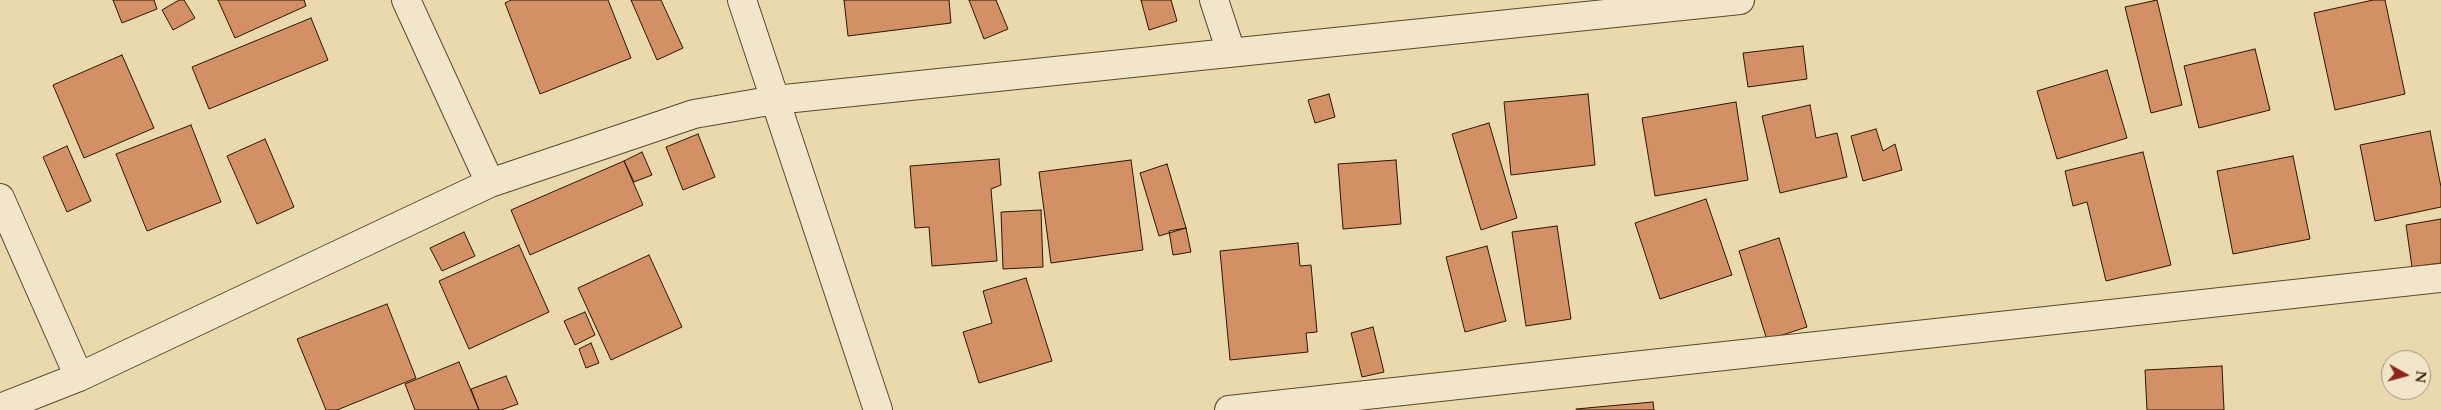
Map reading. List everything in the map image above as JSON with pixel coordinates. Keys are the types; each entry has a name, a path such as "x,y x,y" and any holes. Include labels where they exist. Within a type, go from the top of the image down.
{"street":[{"path":"406,0 490,183"},
{"path":"742,0 878,410"},
{"path":"1214,0 1231,52"},
{"path":"0,408 79,377 490,183 694,114 775,100 1231,52 1640,5 1740,0"},
{"path":"0,198 79,377"},
{"path":"1229,410 2441,278"}],"building":[{"path":"113,0 154,0 157,9 122,23"},
{"path":"179,0 184,0 195,18 173,30 162,10"},
{"path":"218,0 304,0 306,6 235,38"},
{"path":"511,0 608,0 631,58 540,94 505,3"},
{"path":"631,0 661,0 683,48 657,60"},
{"path":"844,0 949,0 951,23 848,36"},
{"path":"969,0 996,0 1008,29 984,39"},
{"path":"1141,0 1171,0 1177,21 1149,30"},
{"path":"2157,0 2182,105 2151,113 2125,7"},
{"path":"2373,0 2385,0 2405,94 2335,110 2314,13"},
{"path":"311,18 328,60 209,109 192,67"},
{"path":"1803,46 1807,79 1748,87 1743,53"},
{"path":"2255,49 2270,110 2199,128 2184,66"},
{"path":"122,55 154,128 84,158 53,85"},
{"path":"2107,70 2127,138 2057,159 2037,91"},
{"path":"1329,94 1335,117 1315,123 1308,100"},
{"path":"1588,94 1595,165 1511,175 1504,102"},
{"path":"1736,102 1748,180 1655,196 1642,118"},
{"path":"1810,105 1816,138 1837,133 1847,177 1780,193 1762,116"},
{"path":"1489,123 1517,218 1481,230 1452,134"},
{"path":"191,125 221,202 147,231 116,154"},
{"path":"1876,129 1883,151 1895,144 1902,170 1863,181 1851,136"},
{"path":"2430,131 2441,187 2441,207 2375,221 2360,145"},
{"path":"698,134 715,177 683,190 666,147"},
{"path":"265,139 294,207 257,224 227,156"},
{"path":"67,146 91,201 67,212 43,157"},
{"path":"642,152 652,175 634,182 624,161"},
{"path":"2143,152 2171,265 2106,281 2087,202 2073,206 2065,171"},
{"path":"2293,156 2310,239 2233,254 2217,171"},
{"path":"999,159 1001,185 991,189 997,261 932,266 929,227 915,228 910,166"},
{"path":"1131,160 1143,250 1051,263 1039,172"},
{"path":"1396,160 1401,224 1343,229 1338,164"},
{"path":"624,161 643,205 530,255 511,210"},
{"path":"1167,164 1186,228 1159,236 1140,173"},
{"path":"1706,199 1732,275 1660,299 1635,223"},
{"path":"1041,210 1043,267 1003,269 1001,212"},
{"path":"2441,219 2441,263 2412,267 2406,225"},
{"path":"1557,226 1571,319 1526,326 1512,232"},
{"path":"1186,228 1191,252 1173,255 1169,231"},
{"path":"464,232 475,256 442,271 430,248"},
{"path":"1779,238 1807,327 1767,340 1739,251"},
{"path":"1298,243 1300,266 1311,265 1317,332 1306,333 1308,352 1230,360 1220,251"},
{"path":"519,245 549,312 469,349 439,281"},
{"path":"1487,246 1506,321 1465,332 1446,257"},
{"path":"649,255 682,327 611,360 578,288"},
{"path":"1026,278 1052,361 979,383 963,332 992,323 983,291"},
{"path":"387,304 416,378 337,410 326,410 297,339"},
{"path":"585,312 595,335 575,345 564,321"},
{"path":"1373,327 1384,372 1362,377 1351,333"},
{"path":"591,343 599,363 586,368 579,349"},
{"path":"459,362 479,410 415,410 405,384"},
{"path":"2222,366 2224,410 2147,410 2145,370"},
{"path":"506,376 518,404 501,410 479,410 471,389"},
{"path":"1653,402 1654,410 1576,410 1576,409"}]}
